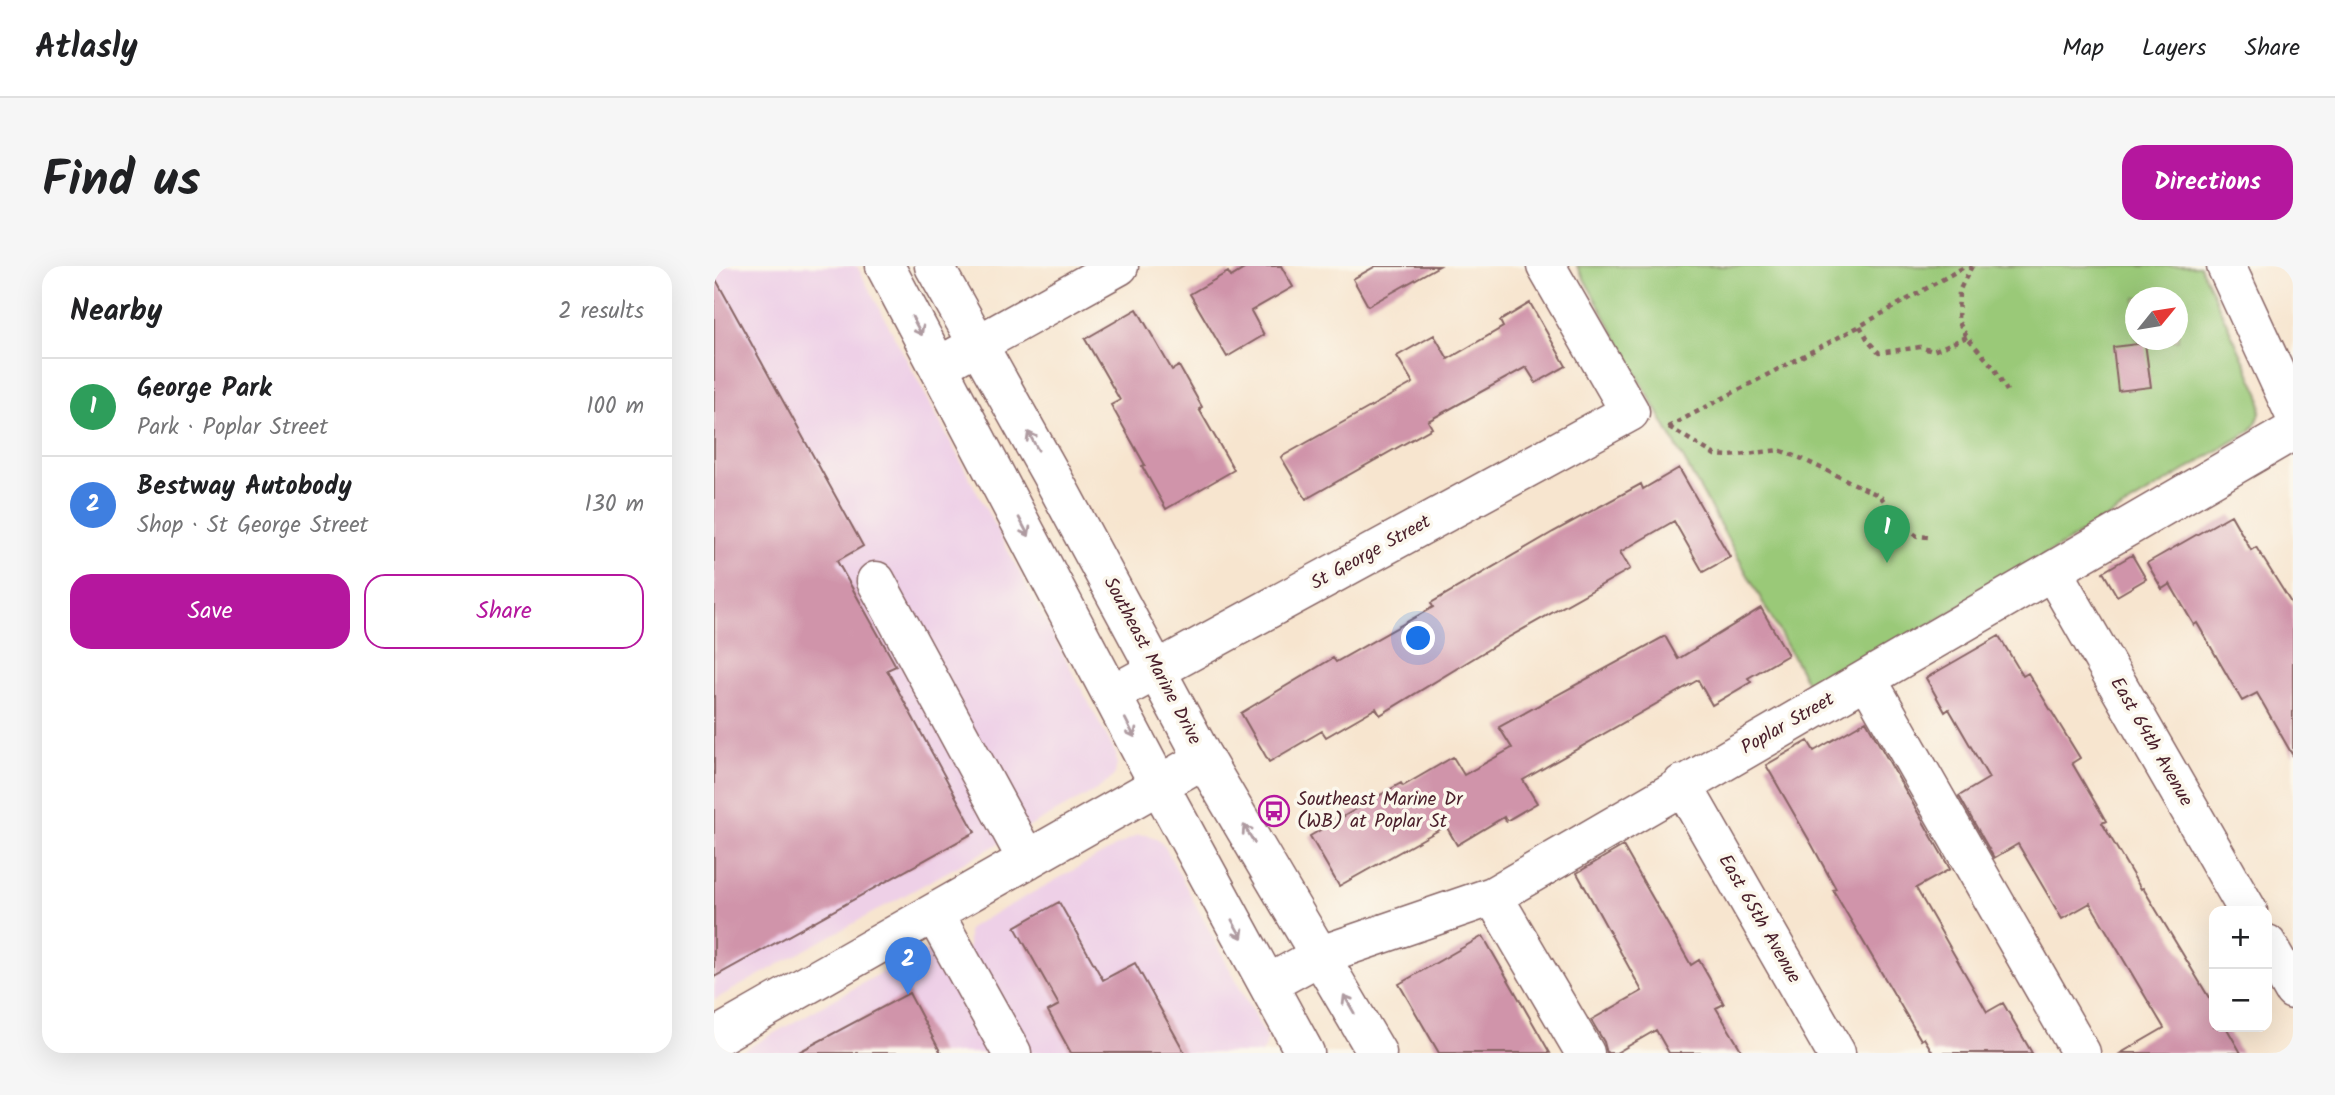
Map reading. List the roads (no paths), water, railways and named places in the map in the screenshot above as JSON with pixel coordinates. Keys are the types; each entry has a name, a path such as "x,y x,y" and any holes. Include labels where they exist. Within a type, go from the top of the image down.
{"street":[{"path":"885,266 1159,785 1268,984 1297,1050"},
{"name":"Southeast Marine Drive","path":"934,266 1204,759 1377,1053"},
{"path":"939,366 1119,266"},
{"name":"St George Street","path":"1113,694 1630,412 1546,266"},
{"path":"2226,266 2293,411"},
{"name":"Poplar Street","path":"1268,984 1321,955 1493,896 2293,431"},
{"name":"East 64th Avenue","path":"2053,572 2245,906"},
{"path":"876,581 1027,860"},
{"path":"1867,679 2081,1053"},
{"path":"714,1038 1204,759"},
{"name":"East 65th Avenue","path":"1682,784 1836,1053"},
{"path":"1493,896 1585,1053"},
{"path":"934,913 1012,1053"},
{"path":"2272,953 2293,990"}],"place":[{"name":"George Park","path":"1887,563"},
{"name":"Southeast Marine Dr (WB) at Poplar St","path":"1274,811"},
{"name":"Bestway Autobody","path":"908,995"}]}
